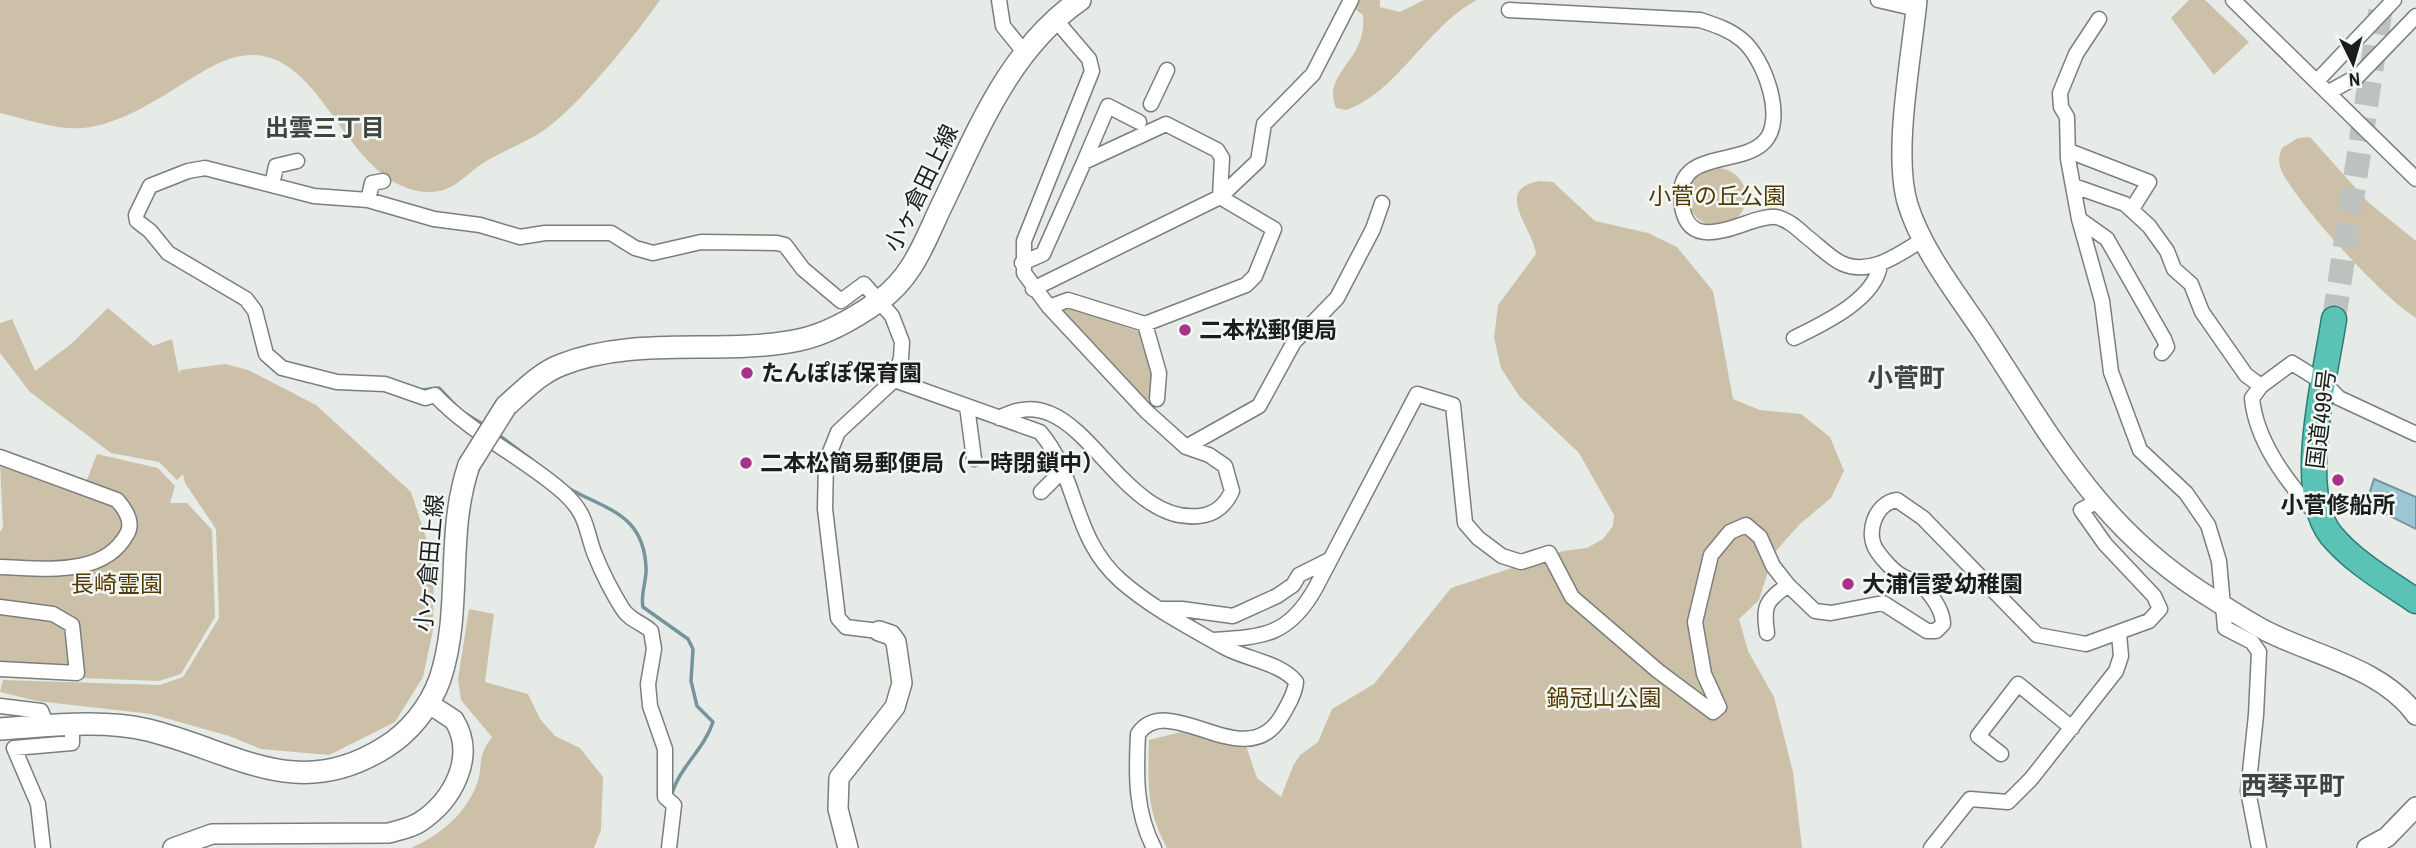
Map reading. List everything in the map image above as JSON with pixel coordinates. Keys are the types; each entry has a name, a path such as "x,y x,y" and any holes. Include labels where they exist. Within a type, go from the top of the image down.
{"highway":[{"name":"国道499号","path":"2334,319 2313,476 2322,521 2345,548 2416,601"}],"main road":[{"name":"小ヶ倉田上線","path":"0,729 107,725 147,730 254,766 285,773 333,771 372,756 408,730 428,703 439,681 447,649 459,499 469,466 506,406 549,372 579,359 645,349 723,347 797,341 827,331 880,301 897,286 917,260 996,92 1024,52 1054,18 1080,0"}],"street":[{"path":"999,0 1003,26 1024,52"},
{"path":"1033,289 1220,197 1258,161 1264,124 1313,74 1351,0"},
{"path":"1878,0 1917,5 1904,131 1904,183 1908,206 1924,239 1961,300 2096,502 2151,557 2179,579 2266,631 2387,685 2405,699 2416,715"},
{"path":"2233,0 2416,179"},
{"path":"2318,81 2394,0"},
{"path":"1509,10 1700,20 1727,29 1744,42 1759,60 1770,88 1774,121 1772,132 1762,145 1704,162 1693,168 1681,188 1685,216 1704,231 1718,232 1772,216 1780,218 1841,263 1855,266 1880,265 1924,239"},
{"path":"2329,92 2358,76 2416,16"},
{"path":"999,418 1014,410 1032,408 1052,414 1072,427 1139,494 1175,512 1193,516 1208,514 1221,508 1231,491 1229,474 1217,460 1186,447 1146,411 1033,289 1022,263 1024,241 1092,71 1090,59 1054,18"},
{"path":"2099,19 2081,44 2061,84 2060,101 2067,117 2068,151 2079,219 2102,301 2111,372 2137,444 2186,493 2208,525 2219,561 2225,628 2252,642 2259,652 2248,791 2259,848"},
{"path":"1151,104 1167,70"},
{"path":"1022,263 1043,254 1108,106 1139,121"},
{"path":"1084,162 1166,124 1217,150 1222,158 1220,197"},
{"path":"2068,151 2148,182 2132,209"},
{"path":"272,185 276,166 297,161"},
{"path":"669,848 674,805 668,801 665,749 650,706 648,684 654,649 650,631 631,620 622,608 594,553 590,530 564,494 545,480 527,461 448,409 435,395 425,398 374,382 337,382 274,363 266,354 255,311 246,299 168,253 150,230 137,221 136,215 150,186 188,171 205,168 314,196 368,200 434,219 480,225 520,237 545,233 611,233 635,248 653,253 701,242 777,243 785,245 803,270 841,301 864,284 892,316 902,342 901,358 894,380 838,432 826,462 824,489 838,618 842,625 856,630 878,631 891,635 897,642 902,683 895,708 839,778 838,809 848,848"},
{"path":"368,200 372,183 383,181"},
{"path":"2074,186 2132,209 2158,235 2174,269 2191,284 2202,312 2246,375 2261,386"},
{"path":"1049,307 1068,300 1145,324 1246,285 1255,276 1274,229 1220,197"},
{"path":"1186,447 1259,406 1294,342 1337,298 1373,229 1382,203"},
{"path":"2079,219 2107,239 2167,344 2162,353"},
{"path":"1794,338 1841,316 1878,275 1880,265"},
{"path":"1145,324 1159,373 1157,399"},
{"path":"2322,521 2302,499 2261,434 2252,398 2261,386 2292,363 2325,383 2339,398 2416,433"},
{"path":"894,380 1040,432 1063,470 1088,542 1121,581 1159,609 1212,640 1238,654 1288,674 1296,687 1272,732 1256,740 1198,730 1163,719 1143,728 1138,734 1138,800 1144,830 1154,848"},
{"path":"1212,640 1269,634 1290,622 1307,604 1417,394 1453,405 1465,523 1478,538 1502,556 1521,562 1549,553 1572,597 1658,671 1713,712 1719,707 1704,674 1695,622 1711,555 1730,532 1746,525 1760,537 1773,566 1815,611 1831,613 1884,603 1927,631 1941,629 1942,613 1922,584 1900,576 1875,549 1872,532 1875,517 1884,504 1897,500 1931,526 2037,635 2085,644 2119,634 2155,616 2160,609 2159,603 2105,544 2081,510 2096,502"},
{"path":"967,406 974,459"},
{"path":"0,457 117,500 128,515 130,530 122,543 109,554 81,567 0,567"},
{"path":"1041,492 1063,470"},
{"path":"1159,609 1182,609 1233,616 1277,596 1293,585 1299,575 1329,560"},
{"path":"1767,633 1764,613 1769,599 1788,585"},
{"path":"0,607 53,614 72,625 77,673 0,669"},
{"path":"1931,848 1969,799 2001,802 2014,798 2116,671 2121,656 2119,634"},
{"path":"2001,754 1978,736 2018,684 2072,728"},
{"path":"173,848 212,834 389,833 417,824 450,795 463,754 454,720 428,703"},
{"path":"0,706 41,711 48,727"},
{"path":"43,848 38,804 14,748 72,743 72,726"},
{"path":"2367,848 2388,837 2416,807"}],"green space":[{"path":"0,0 660,0 604,72 554,122 534,137 488,160 454,185 429,192 401,186 377,170 300,76 278,61 252,55 216,64 144,107 114,121 98,125 67,128 0,113"},
{"path":"1343,0 1380,0 1380,7 1400,12 1424,0 1477,0 1443,25 1381,89 1346,110 1336,108 1333,96 1339,75 1359,44 1363,31 1363,15"},
{"path":"2189,0 2205,0 2249,42 2214,75 2171,18"},
{"path":"2310,137 2368,202 2416,241 2416,318 2383,291 2344,252 2283,174 2279,161 2282,148 2298,138"},
{"name":"小菅の丘公園","path":"1711,168 1723,168 1738,176 1746,191 1746,203 1738,218 1723,226 1711,226 1696,218 1688,203 1688,191 1696,176"},
{"name":"鍋冠山公園","path":"1540,181 1553,182 1595,221 1648,233 1677,247 1713,291 1733,399 1760,410 1801,414 1830,437 1844,471 1831,498 1800,524 1774,553 1759,600 1739,619 1748,651 1774,697 1793,772 1802,848 1167,848 1152,808 1149,740 1181,732 1246,746 1257,778 1281,797 1293,766 1300,755 1318,742 1332,709 1374,684 1451,588 1563,551 1587,548 1603,539 1613,526 1614,515 1579,453 1519,396 1501,368 1494,338 1498,305 1536,254 1519,211 1519,192 1526,185"},
{"path":"1069,307 1140,332 1154,375 1152,392 1147,400 1061,309"},
{"path":"108,308 153,346 172,339 179,374 180,370 225,364 248,370 316,405 411,492 434,562 433,630 423,677 395,722 329,755 261,749 229,736 151,714 37,701 0,692 3,680 160,685 183,677 219,618 216,529 185,483 183,474 177,480 159,462 111,453 30,392 0,353 0,323 12,319 35,371 70,345"},
{"name":"長崎霊園","path":"97,454 158,468 175,486 170,503 187,503 212,530 215,617 181,674 159,681 0,675 0,532 3,527 0,464 81,495"},
{"path":"469,609 494,614 485,682 528,694 540,719 555,736 580,748 603,777 601,830 594,848 411,848 450,823 466,805 477,784 482,756 492,737 461,700 458,679"}],"water":[{"name":"小菅修船所","path":"2374,479 2416,497 2416,529 2366,504"}],"waterway":[{"path":"421,390 439,388 458,408"},
{"path":"466,414 484,425"},
{"path":"496,433 532,460"},
{"path":"568,488 621,516 631,525 644,550 646,573 643,607 688,639 693,649 691,681 697,706 713,722 704,741 679,777 671,797"}],"tunnel":[{"path":"2334,319 2382,0"}],"place":[{"name":"二本松郵便局","path":"1185,330"},
{"name":"たんぽぽ保育園","path":"747,373"},
{"name":"二本松簡易郵便局（一時閉鎖中）","path":"746,463"},
{"name":"小菅修船所","path":"2338,480"},
{"name":"大浦信愛幼稚園","path":"1848,584"}],"district":[{"name":"出雲三丁目","path":"325,128"},
{"name":"小菅町","path":"1906,378"},
{"name":"西琴平町","path":"2293,786"}]}
